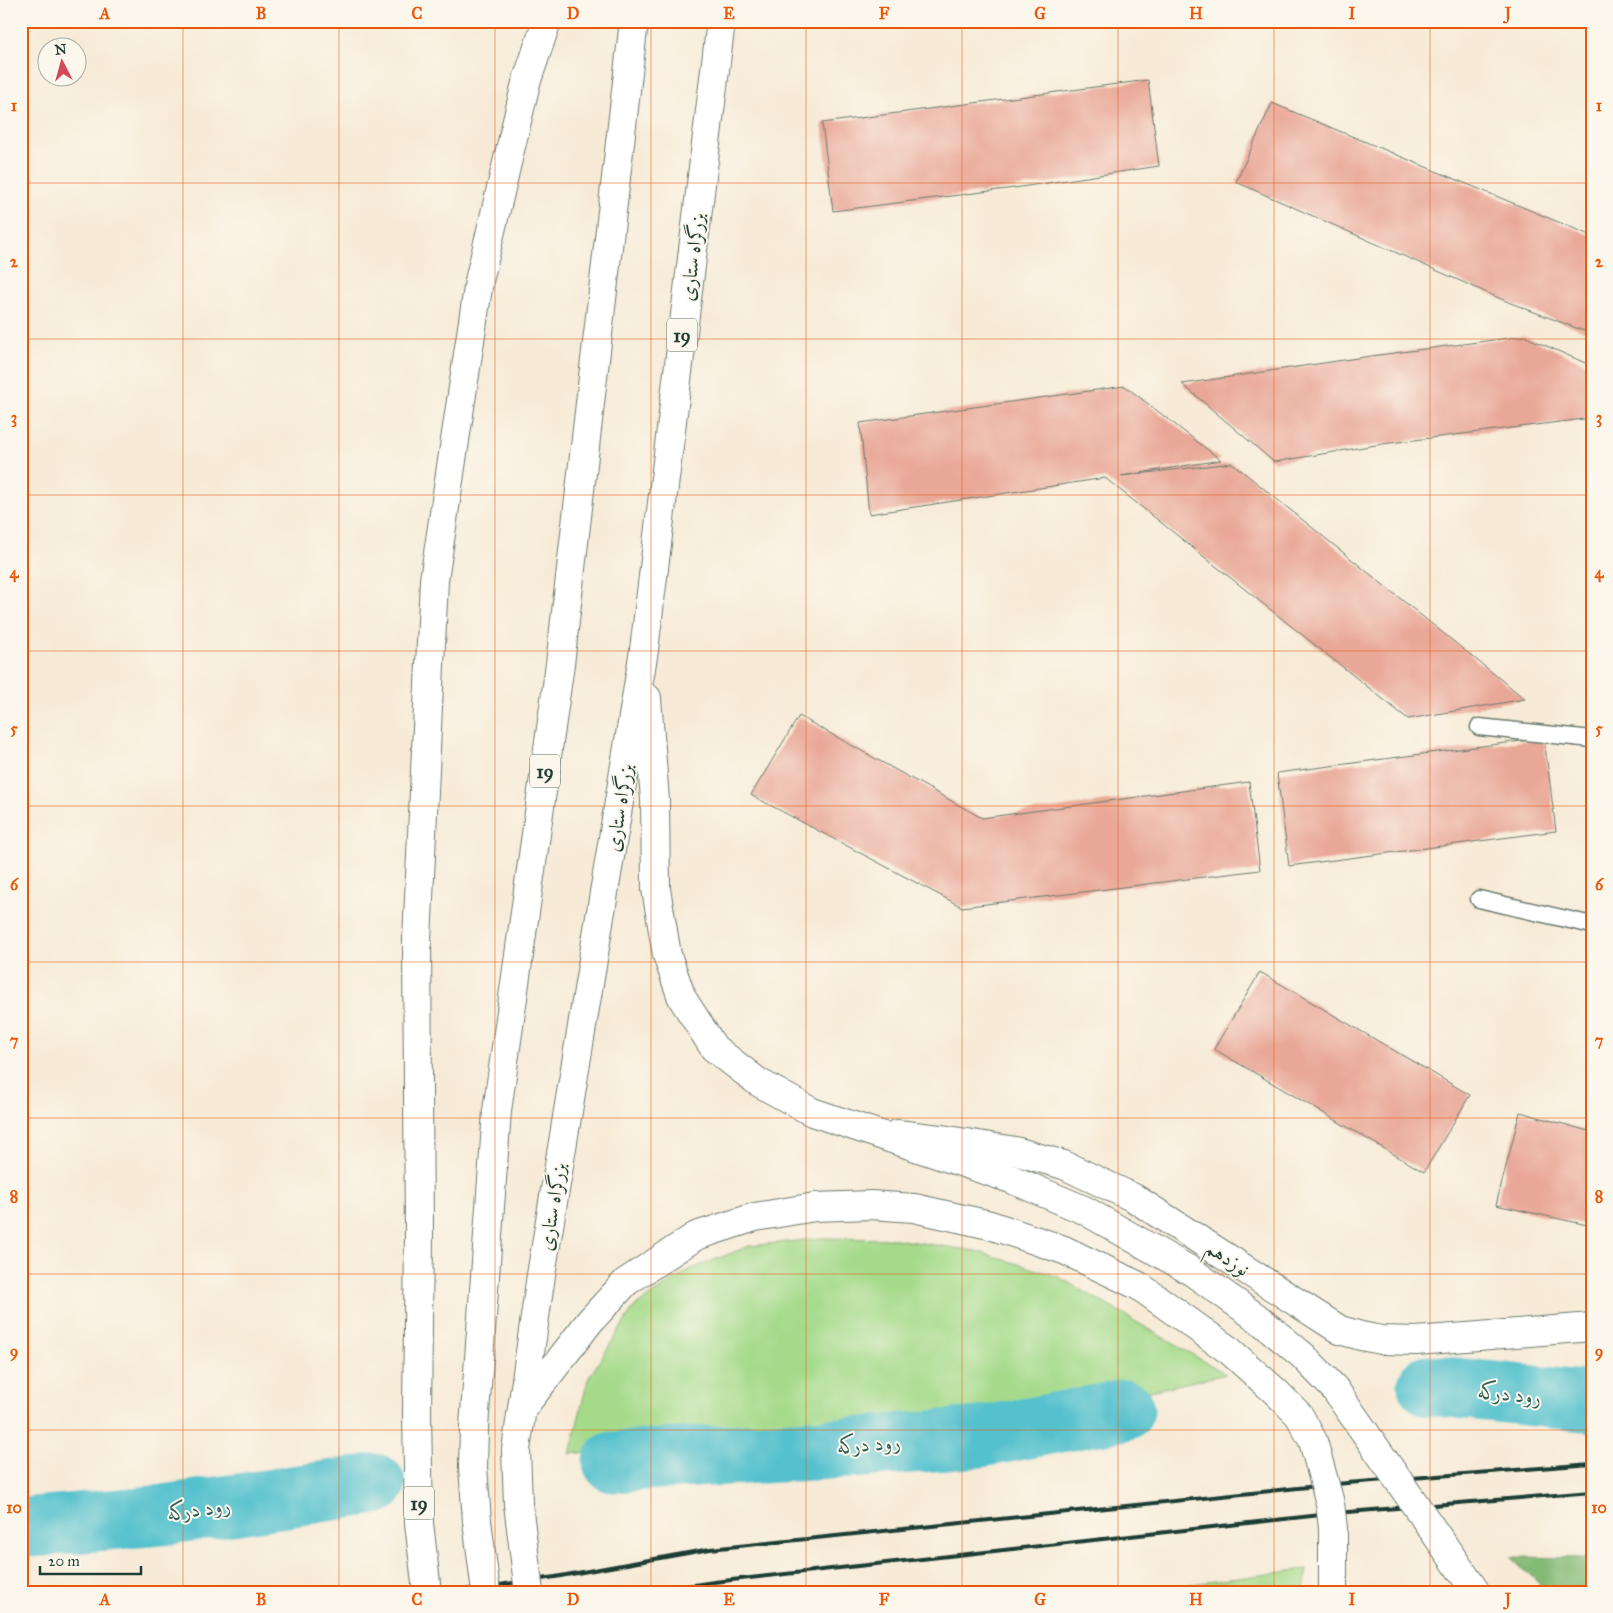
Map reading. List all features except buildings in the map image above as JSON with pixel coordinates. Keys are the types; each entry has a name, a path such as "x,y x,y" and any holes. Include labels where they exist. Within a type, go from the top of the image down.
{"main road":[{"name":"19","path":"427,1592 419,1523 416,1414 419,1234 417,940 434,580 479,281 526,83 547,21"},
{"name":"19","path":"486,1592 477,1521 473,1467 474,1427 498,1111 560,664 629,79 634,21"},
{"name":"بزرگراه ستاری","path":"529,1592 518,1504 516,1450 524,1406 541,1275 644,650 721,21"},
{"path":"644,650 655,800 656,889 667,955 682,998 714,1048 758,1082 812,1112 1011,1178 1084,1210 1191,1271 1256,1318 1302,1355 1334,1388 1476,1592"},
{"name":"نوزدهم","path":"870,1131 948,1140 1014,1151 1064,1165 1134,1198 1340,1330 1361,1336 1381,1340 1416,1341 1592,1327"},
{"path":"524,1406 590,1321 626,1282 696,1236 755,1217 815,1207 871,1205 914,1208 990,1225 1064,1250 1139,1286 1230,1351 1299,1414 1313,1441 1330,1503 1333,1528 1333,1592"}],"lane":[{"path":"1479,727 1592,739"},
{"path":"1479,899 1592,924"}],"green space":[{"path":"823,1238 895,1239 976,1251 1057,1276 1226,1374 1084,1406 936,1427 853,1435 647,1446 570,1454 588,1379 634,1307 689,1270 749,1246"},
{"path":"1511,1557 1592,1558 1592,1592 1548,1592"},
{"path":"1307,1569 1304,1592 1129,1592"}],"waterway":[{"name":"رود درکه","path":"1428,1385 1592,1402"},
{"name":"رود درکه","path":"613,1462 862,1447 981,1437 1124,1410"},
{"name":"رود درکه","path":"21,1528 163,1515 375,1484"}],"railway":[{"path":"451,1592 555,1577 710,1549 1347,1483 1592,1464"},
{"path":"647,1592 714,1582 1348,1512 1592,1492"}]}
